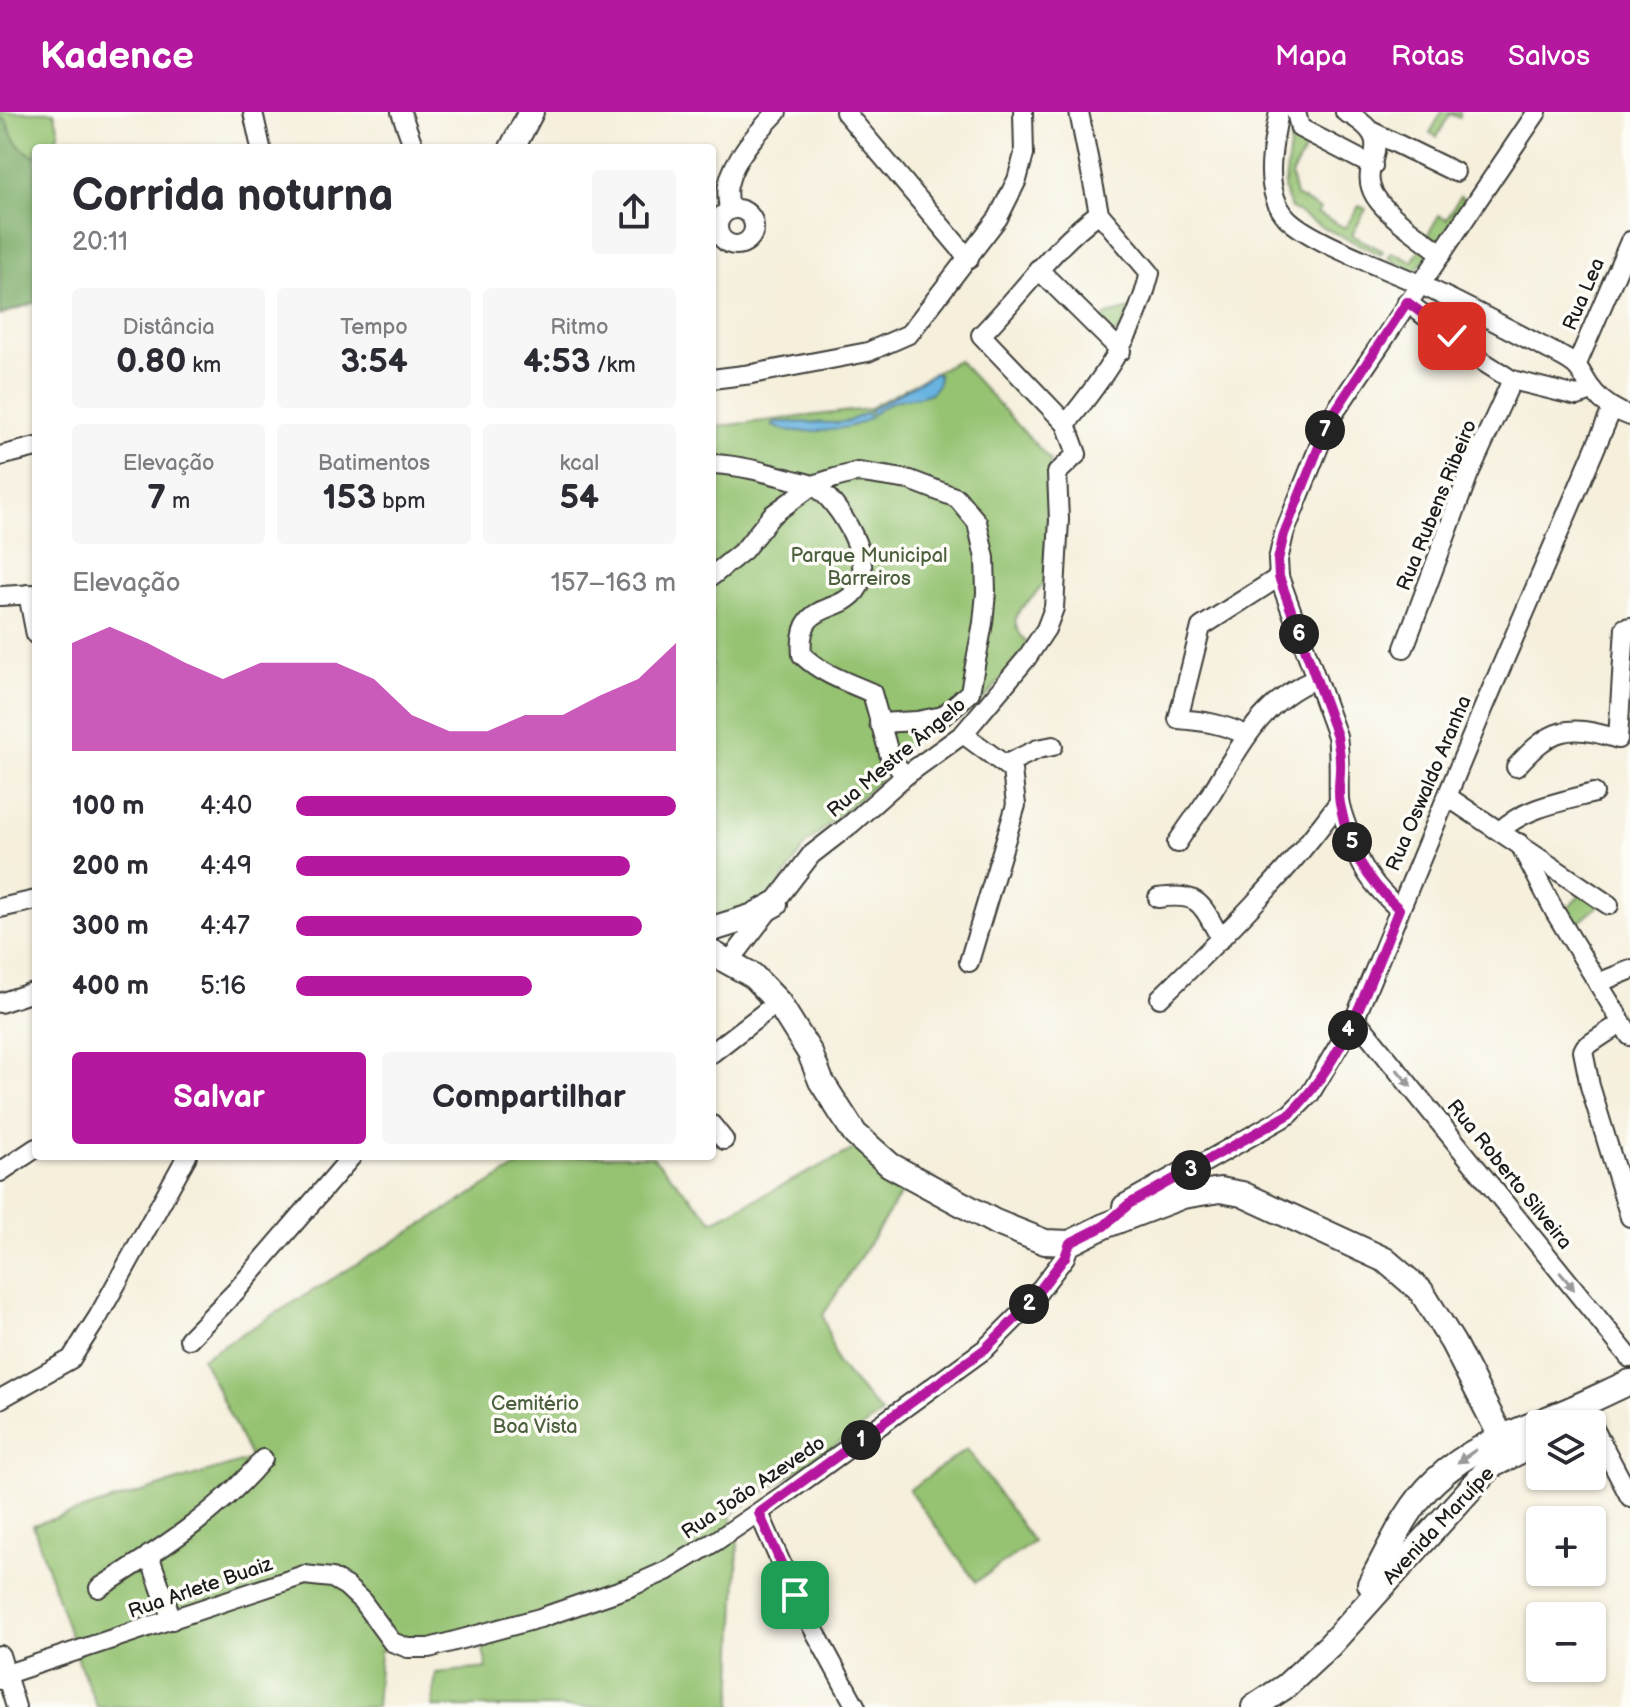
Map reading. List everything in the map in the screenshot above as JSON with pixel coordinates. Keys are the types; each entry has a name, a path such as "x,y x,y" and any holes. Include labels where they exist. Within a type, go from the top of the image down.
{"main road":[{"path":"514,144 531,112"},
{"path":"716,928 751,917 775,904"},
{"path":"721,957 764,984 778,1002 810,1053 821,1081 855,1134 890,1165 995,1222 1045,1242 1070,1243 1104,1226 1183,1196 1220,1190 1242,1194 1385,1260 1421,1291 1453,1343 1506,1445"},
{"path":"1104,1226 1119,1211 1193,1169"},
{"name":"Avenida Maruípe","path":"1506,1445 1568,1410 1630,1382"},
{"path":"1606,1412 1630,1399"},
{"name":"Avenida Maruípe","path":"1254,1707 1286,1686 1330,1645 1347,1624 1415,1505 1434,1481 1472,1452 1526,1443"}],"street":[{"path":"253,112 260,144"},
{"path":"401,112 413,144"},
{"path":"729,210 727,191 730,178 756,133 777,112"},
{"path":"845,112 974,252"},
{"path":"716,378 868,352 909,334 998,218 1017,180 1024,154 1023,112"},
{"path":"1079,112 1099,213 1150,273 1144,300 1121,351 1096,389 1066,424 981,335 1016,300 1038,269 1071,233 1099,213"},
{"path":"1279,112 1271,152 1271,180 1276,200 1286,217 1313,236 1421,285 1577,364 1593,391 1612,409 1630,416"},
{"path":"1296,112 1300,128 1373,166"},
{"path":"1345,112 1366,124 1373,132 1455,172"},
{"path":"1399,909 1362,870 1339,802 1337,736 1279,577 1278,560 1284,534 1330,419 1537,112"},
{"path":"1373,132 1371,185 1380,203 1442,254"},
{"name":"Rua Lea","path":"1577,364 1630,241"},
{"path":"1038,269 1121,351"},
{"path":"1407,302 1482,361 1512,380 1577,396 1593,391"},
{"name":"Rua Rubens Ribeiro","path":"1404,648 1468,476 1512,380"},
{"name":"Rua Oswaldo Aranha","path":"1193,1169 1290,1114 1310,1094 1355,1018 1612,409"},
{"name":"Rua Mestre Ângelo","path":"721,957 775,904 811,855 905,776 963,734 1026,659 1046,629 1054,608 1059,520 1057,473 1077,454 1066,424"},
{"path":"0,456 32,448"},
{"path":"716,465 751,469 813,485 835,504 862,552 861,580 857,591 845,600 825,607 809,620 801,640 802,655 814,666 872,693 890,757 905,776"},
{"path":"716,573 744,550 772,515 813,485 857,472 910,480 957,498 977,522 985,558 986,593 970,692 943,716 879,723"},
{"path":"1246,735 1227,725 1178,719 1201,627 1279,577"},
{"path":"0,596 32,594"},
{"path":"1516,767 1534,747 1550,735 1566,729 1590,730 1618,739 1625,628 1630,627"},
{"path":"1177,843 1246,735 1293,688 1315,679"},
{"path":"963,734 1012,770 1016,805 969,962"},
{"path":"1006,764 1038,749 1053,746"},
{"path":"1501,830 1511,821 1594,793"},
{"path":"1448,797 1609,905"},
{"path":"1160,998 1221,939 1306,845 1339,802"},
{"path":"1519,843 1625,1033 1585,1047 1583,1051 1590,1086 1628,1206"},
{"path":"1158,898 1191,897 1199,904 1221,939"},
{"path":"0,908 32,901"},
{"path":"1598,983 1630,970"},
{"path":"0,1003 32,992"},
{"path":"716,1050 778,1002"},
{"name":"Rua Roberto Silveira","path":"1355,1018 1630,1358"},
{"name":"Rua Oswaldo Aranha","path":"1220,1190 1224,1163 1243,1142"},
{"path":"0,1172 32,1151"},
{"path":"2,1393 71,1359 185,1160"},
{"path":"189,1339 236,1291 349,1160"},
{"path":"1183,1196 1193,1169"},
{"name":"Rua João Azevedo","path":"392,1642 408,1648 429,1648 540,1618 630,1587 666,1571 759,1513 985,1349 1026,1308 1065,1257 1070,1243"},
{"path":"1606,1456 1630,1497"},
{"path":"99,1588 210,1512 263,1459"},
{"path":"759,1513 795,1595 856,1707"},
{"path":"149,1555 172,1620"},
{"name":"Rua Arlete Buaiz","path":"3,1677 282,1581 318,1575 346,1586 362,1601 392,1642"},
{"path":"0,1655 3,1677 16,1707"}],"green space":[{"path":"0,112 54,112 59,130 55,144 32,144 32,154 20,147 6,120 0,118"},
{"path":"1442,112 1460,112 1460,118 1450,114 1437,137 1430,133"},
{"path":"0,118 6,120 20,147 32,154 32,303 0,315"},
{"path":"1291,138 1307,147 1291,175 1296,196 1320,209 1317,213 1345,228 1359,206 1366,209 1352,235 1383,251 1381,255 1322,227 1291,208 1284,189"},
{"path":"1460,196 1469,201 1414,273 1388,258 1392,252 1412,262 1439,215 1447,219"},
{"path":"1131,309 1120,330 1112,334 1103,320 1106,315"},
{"name":"Parque Municipal Barreiros","path":"958,360 1050,460 1044,582 1016,617 1016,625 1029,644 975,707 948,723 934,724 882,768 881,778 875,785 806,844 778,887 763,902 716,920 716,427 868,409"},
{"path":"1585,890 1601,904 1578,923 1566,910"},
{"name":"Cemitério Boa Vista","path":"858,1147 908,1183 823,1315 837,1363 882,1414 730,1515 738,1543 732,1707 432,1707 436,1673 487,1668 478,1628 425,1641 402,1638 380,1652 376,1707 97,1707 33,1525 251,1459 202,1358 528,1160 656,1160 713,1221"},
{"path":"967,1449 1033,1542 976,1582 909,1490"}],"water":[{"path":"934,373 939,375 938,383 930,393 892,402 873,414 869,411"},
{"path":"866,413 871,417 836,429 808,432 772,426 776,422 836,423"}],"route":[{"path":"795,1595 759,1513 985,1349 1026,1308 1065,1257 1070,1243 1104,1226 1129,1204 1290,1114 1310,1094 1355,1018 1399,909 1362,870 1350,836 1339,802 1337,736 1279,577 1278,560 1284,534 1330,419 1407,302 1452,336"}]}
